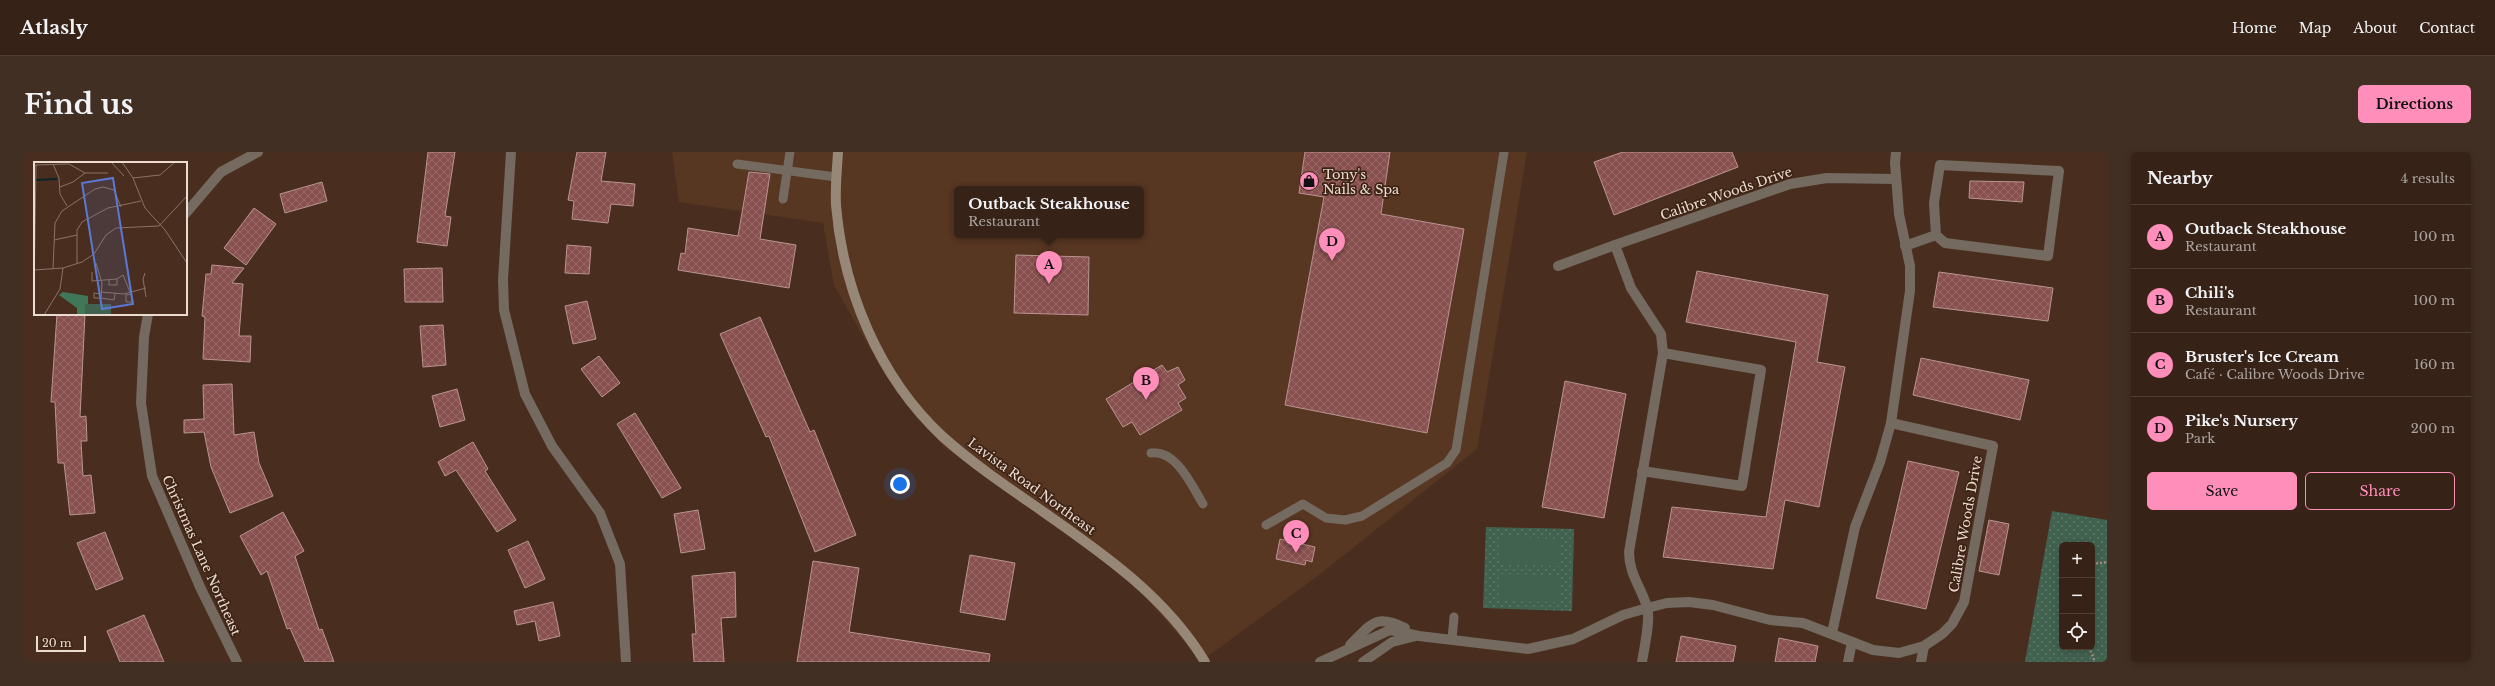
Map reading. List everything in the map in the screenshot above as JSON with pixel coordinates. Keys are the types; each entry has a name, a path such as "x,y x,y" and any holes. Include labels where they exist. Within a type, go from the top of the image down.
{"main road":[{"name":"Lavista Road Northeast","path":"838,152 836,204 840,235 849,279 869,332 898,382 919,411 947,440 994,478 1104,554 1158,602 1197,649 1205,662"}],"street":[{"path":"187,212 221,172 258,152"},
{"path":"511,152 503,280 504,310 525,394 552,446 600,513 620,564 626,662"},
{"path":"1832,632 1855,527 1880,462 1891,423 1910,291 1910,266 1905,246 1895,179 1896,152"},
{"path":"1940,165 2059,171 2048,256 1945,243 1936,235 1934,203 1940,165"},
{"name":"Calibre Woods Drive","path":"1558,266 1790,184 1827,178 1895,179"},
{"path":"1905,246 1936,235"},
{"path":"1615,245 1631,288 1661,334 1663,352 1630,537 1629,564 1647,608 1646,633 1642,662"},
{"name":"Christmas Lane Northeast","path":"148,315 144,338 141,403 152,476 200,587 237,662"},
{"path":"1642,471 1742,486 1762,370 1663,352"},
{"name":"Calibre Woods Drive","path":"1320,662 1390,630 1419,636 1528,648 1573,639 1623,615 1647,608 1667,603 1689,602 1713,605 1770,620 1804,623 1832,632 1852,642 1886,652 1899,653 1924,646 1952,624 1964,602 1993,446 1891,423"},
{"name":"Calibre Woods Drive","path":"1363,662 1392,642 1419,636"},
{"path":"1848,662 1852,642"},
{"path":"1921,662 1924,646"}],"lane":[{"path":"783,199 790,152"},
{"path":"1266,525 1303,504 1326,518 1345,520 1362,516 1447,463 1456,450 1504,152"},
{"path":"737,164 836,177"},
{"path":"1151,454 1165,454 1172,460 1184,475 1202,504"},
{"path":"1452,639 1454,617"}],"path":[{"path":"2095,564 2107,562"},
{"path":"2090,650 2095,662"}],"shaded area":[{"path":"672,152 1527,152 1477,449 1319,575 1201,661 1108,554 1044,519 943,446 885,375 834,285 823,223 679,202"}],"green space":[{"path":"2052,511 2107,520 2107,662 2025,662"},
{"path":"1486,527 1574,529 1572,611 1483,608"},
{"path":"1501,537 1560,539 1560,566 1501,564"},
{"path":"1501,574 1559,575 1559,602 1500,601"}],"building":[{"path":"428,152 455,152 445,216 451,217 447,246 417,242"},
{"path":"577,152 606,152 601,181 635,184 633,206 611,204 608,223 572,219 574,201 568,200"},
{"path":"1305,152 1390,152 1381,214 1464,229 1427,433 1285,405 1324,197 1299,193"},
{"path":"1623,152 1732,152 1738,167 1614,215 1594,162"},
{"path":"749,172 770,174 760,239 796,245 789,288 678,270 681,253 685,254 688,228 738,236"},
{"path":"1970,181 2024,182 2022,202 1969,198"},
{"path":"322,182 327,201 285,213 280,194"},
{"path":"254,208 276,224 246,265 224,248"},
{"path":"567,245 591,247 589,274 565,273"},
{"path":"1016,255 1089,257 1088,315 1014,313"},
{"path":"212,265 244,268 232,283 243,284 239,336 251,336 250,362 203,359 205,317 202,316 206,274 211,274"},
{"path":"442,268 443,302 405,302 404,269"},
{"path":"1697,271 1828,295 1817,362 1845,367 1819,507 1785,500 1773,569 1663,557 1672,507 1766,517 1796,342 1686,322"},
{"path":"1939,272 2053,288 2048,321 1933,307"},
{"path":"587,301 596,339 573,344 565,306"},
{"path":"57,315 85,315 80,417 86,416 87,441 81,441 83,476 91,475 95,513 70,515 64,463 58,463 55,402 51,402"},
{"path":"760,317 810,432 814,430 856,535 815,552 769,436 766,437 720,334"},
{"path":"443,325 446,365 423,367 420,326"},
{"path":"599,356 620,383 602,397 581,369"},
{"path":"1921,358 2029,380 2020,420 1913,395"},
{"path":"1162,365 1167,372 1178,367 1185,380 1178,385 1186,398 1178,403 1182,410 1140,435 1132,422 1123,427 1106,399"},
{"path":"1565,381 1626,394 1604,518 1542,507"},
{"path":"232,384 234,435 254,432 259,463 273,496 230,513 211,467 204,432 184,433 184,420 204,419 203,385"},
{"path":"457,389 465,420 440,427 432,396"},
{"path":"635,413 681,488 662,498 617,424"},
{"path":"473,442 488,469 485,471 516,520 497,532 456,470 445,476 438,462"},
{"path":"1908,461 1959,472 1926,609 1876,598"},
{"path":"698,510 705,549 681,553 674,514"},
{"path":"283,512 304,551 295,556 319,630 322,629 334,662 305,662 290,628 287,629 267,571 261,575 240,536"},
{"path":"1989,520 2009,524 1999,575 1979,571"},
{"path":"105,532 123,579 96,590 77,543"},
{"path":"1280,539 1315,547 1312,562 1306,560 1305,565 1276,559"},
{"path":"528,541 545,579 525,588 508,550"},
{"path":"970,555 1015,563 1005,620 960,612"},
{"path":"813,561 859,568 849,632 990,654 989,662 797,662"},
{"path":"735,572 736,617 721,618 724,662 694,662 692,634 696,634 692,576"},
{"path":"553,602 560,636 539,641 535,621 517,625 514,611"},
{"path":"144,615 164,662 120,662 107,631"},
{"path":"1681,636 1736,646 1733,662 1676,662"},
{"path":"1779,638 1818,646 1815,662 1775,662"}],"place":[{"name":"Tony's Nails & Spa","path":"1309,181"},
{"name":"Pike's Nursery","path":"1332,261"},
{"name":"Outback Steakhouse","path":"1049,284"},
{"name":"Chili's","path":"1146,400"},
{"name":"Bruster's Ice Cream","path":"1296,553"}]}
